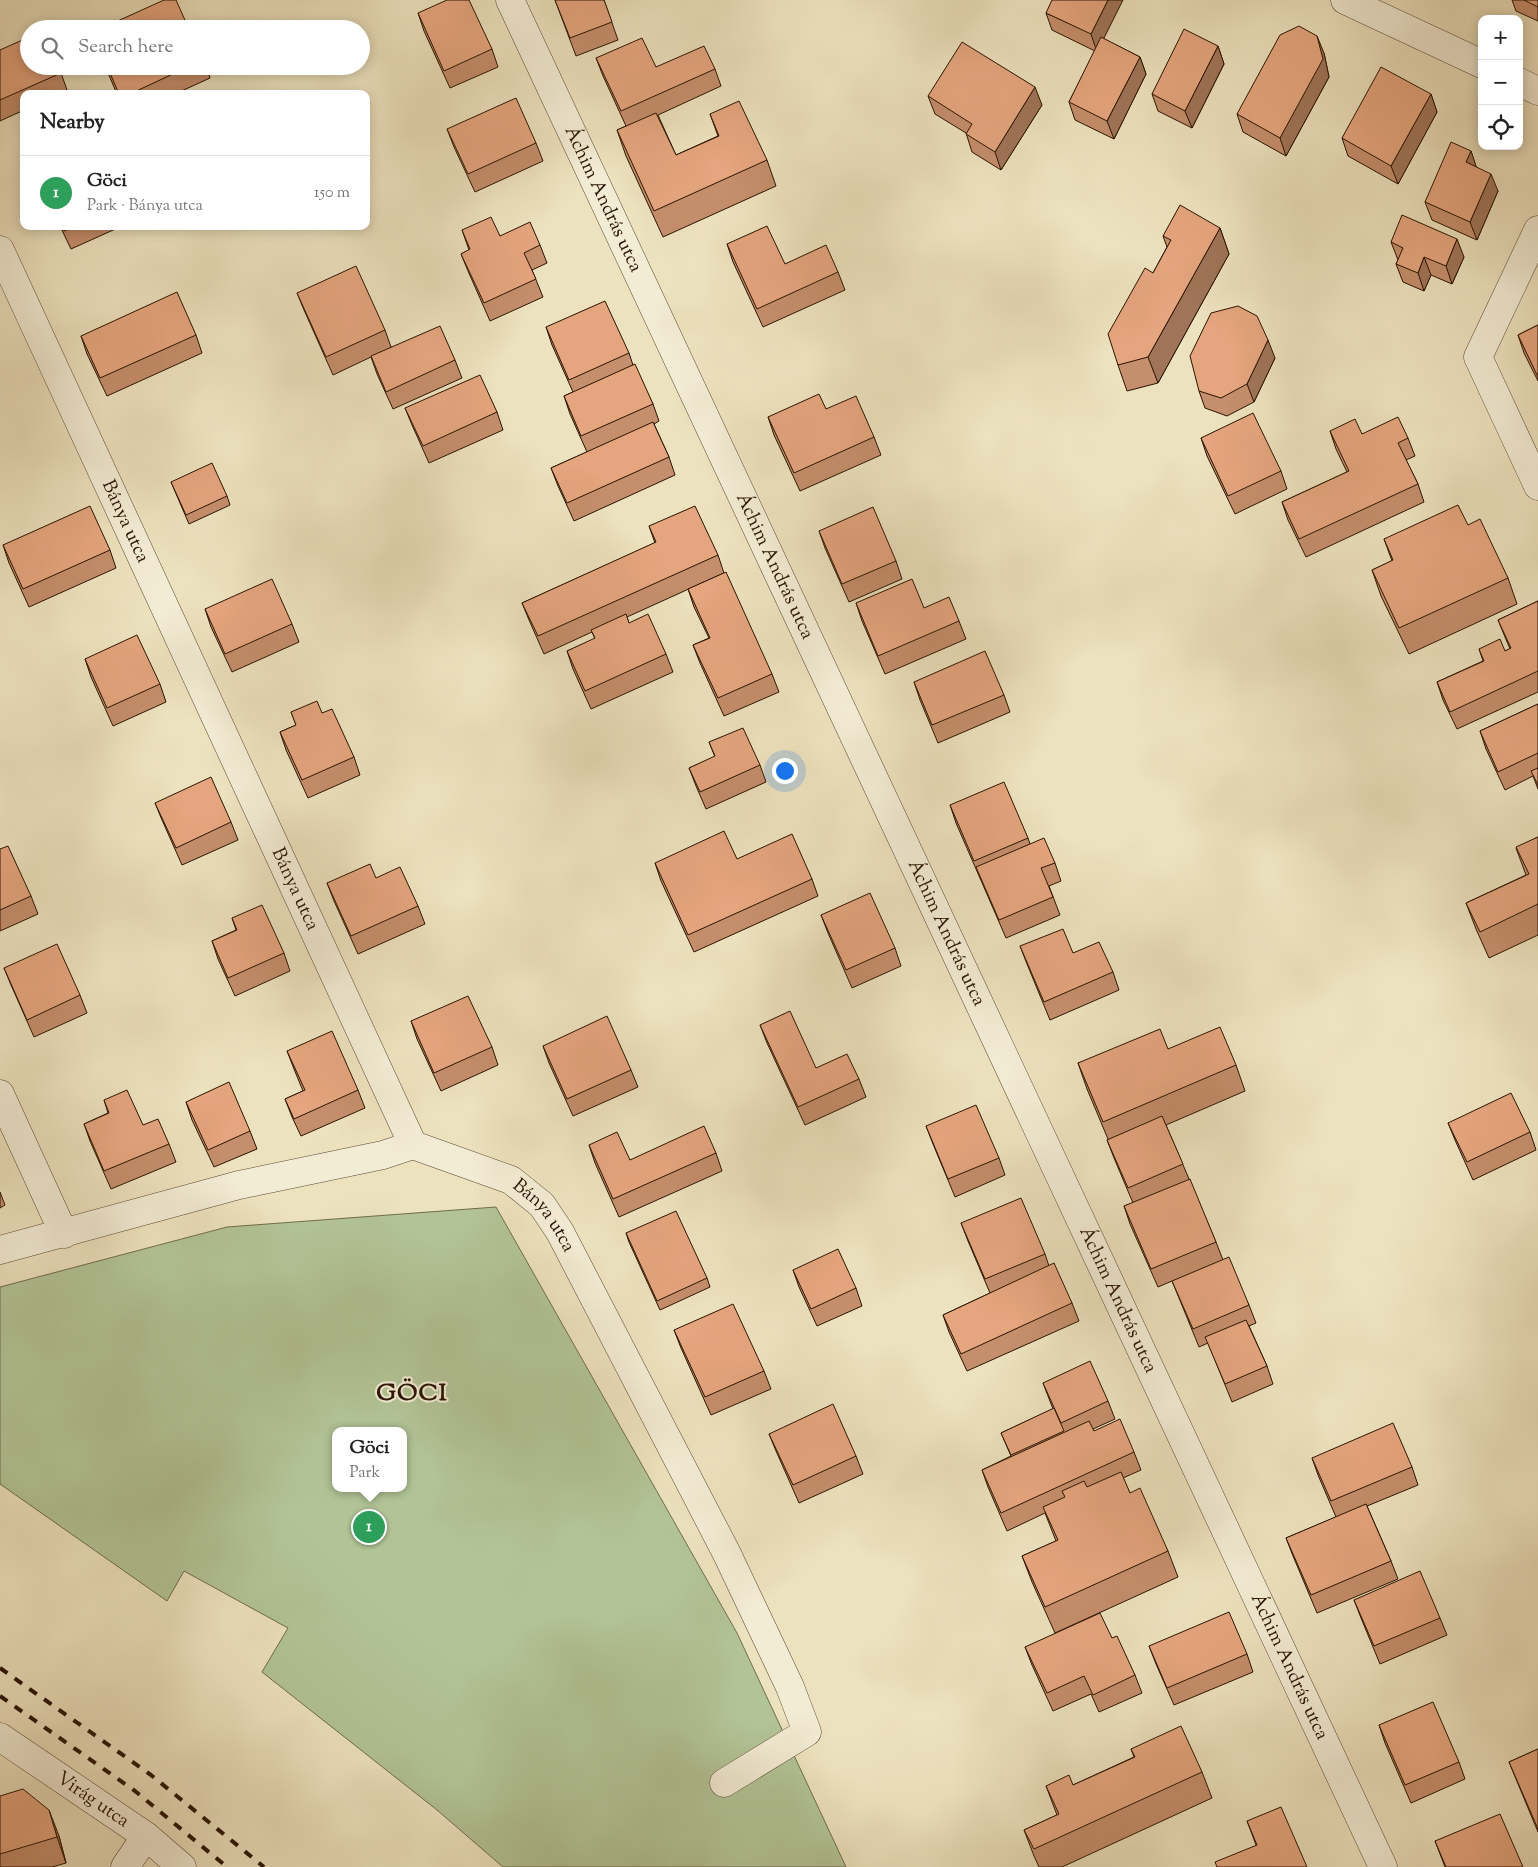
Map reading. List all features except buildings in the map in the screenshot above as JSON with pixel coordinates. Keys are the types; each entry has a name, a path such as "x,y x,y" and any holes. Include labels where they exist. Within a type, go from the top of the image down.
{"street":[{"name":"Áchim András utca","path":"510,0 1383,1867"},
{"path":"1345,0 1478,62"},
{"path":"1523,84 1538,90"},
{"path":"1538,230 1478,357 1538,486"},
{"name":"Bánya utca","path":"0,250 412,1145 511,1180 542,1205 560,1232 727,1554 774,1651 807,1732 724,1783"},
{"path":"0,1094 64,1234"},
{"path":"0,1250 239,1185 383,1155 412,1145"},
{"name":"Virág utca","path":"0,1737 146,1836 182,1867"},
{"path":"125,1867 146,1836"}],"green space":[{"name":"GÖCI","path":"496,1207 737,1633 846,1867 503,1867 437,1810 262,1672 288,1628 184,1571 167,1601 0,1484 0,1287 227,1227"}],"railway":[{"path":"0,1668 151,1775 264,1867"},
{"path":"0,1696 135,1791 227,1867"}],"place":[{"name":"Göci","path":"369,1527"}],"district":[{"name":"GÖCI","path":"412,1394"}]}
